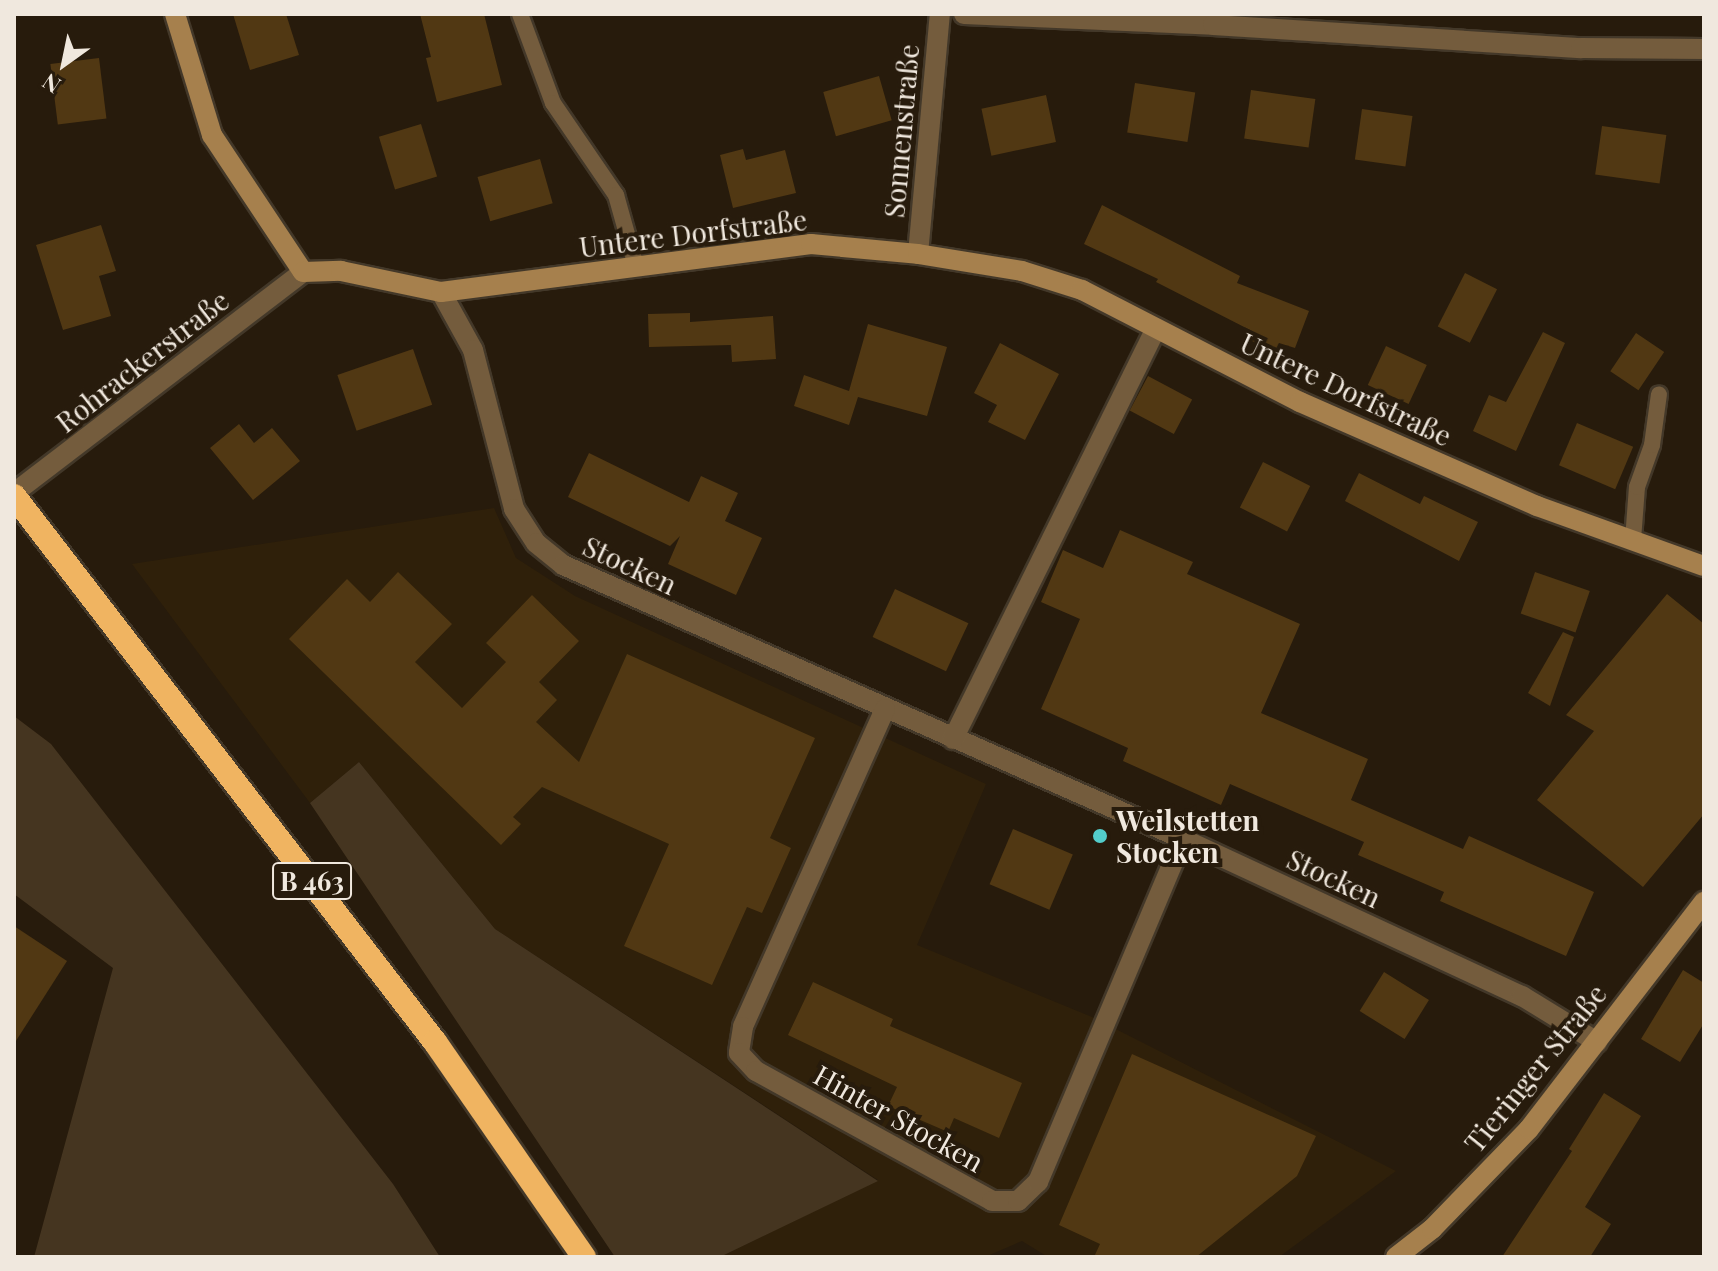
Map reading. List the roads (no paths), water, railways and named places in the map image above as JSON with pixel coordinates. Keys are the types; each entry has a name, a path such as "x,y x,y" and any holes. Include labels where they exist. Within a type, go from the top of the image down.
{"highway":[{"name":"B 463","path":"14,495 435,1042 565,1227 581,1257"}],"street":[{"path":"175,14 212,135 303,272"},
{"name":"Sonnenstraße","path":"918,254 940,14"},
{"path":"964,14 1213,25 1581,48 1704,49"},
{"name":"Untere Dorfstraße","path":"303,272 341,271 441,292 487,289 811,244 918,254 1022,271 1082,290 1314,408 1537,506 1704,566"},
{"name":"Rohrackerstraße","path":"14,495 303,272"},
{"name":"Stocken","path":"441,292 473,350 514,509 536,543 563,565 1183,839 1522,996 1597,1042"},
{"path":"953,739 1156,329"},
{"name":"Hinter Stocken","path":"885,709 743,1027 739,1053 756,1071 992,1201 1018,1201 1038,1182 1183,839"},
{"name":"Tieringer Straße","path":"1396,1257 1432,1229 1529,1129 1704,902"}],"lane":[{"path":"520,14 553,103 616,195 636,266"},
{"path":"1633,540 1637,487 1652,445 1659,394"}],"place":[{"name":"Weilstetten Stocken","path":"1100,836"}]}
